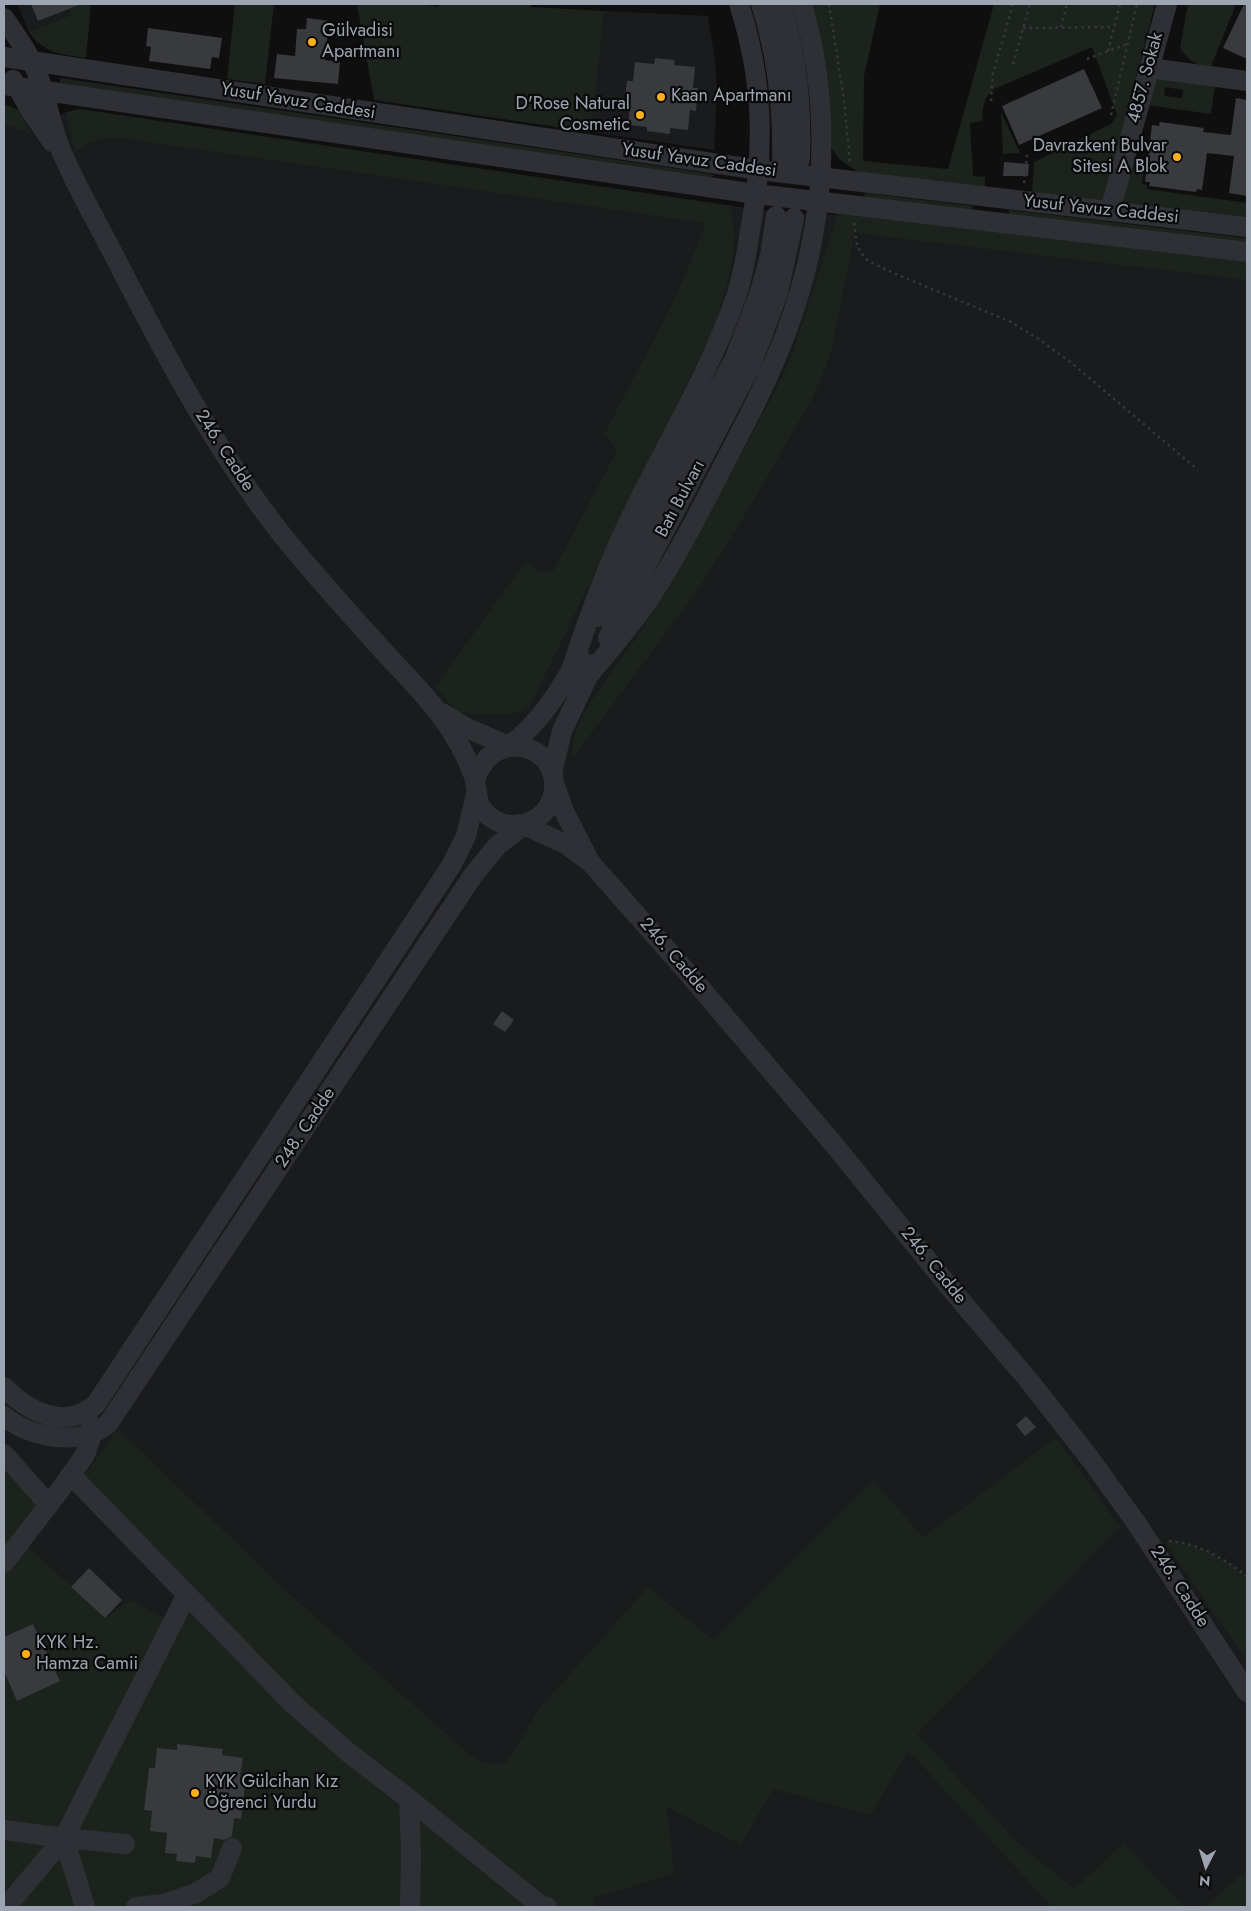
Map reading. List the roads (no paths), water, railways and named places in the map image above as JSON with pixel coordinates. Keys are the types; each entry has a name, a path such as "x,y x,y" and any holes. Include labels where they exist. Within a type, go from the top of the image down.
{"street":[{"path":"580,672 603,577 717,347 744,268 759,170 761,130 756,67 749,34 739,4"},
{"path":"761,4 770,34 778,78 783,123 791,159 801,122 800,92 791,38 781,4"},
{"path":"580,672 623,634 671,563 755,405 771,371 796,303 811,245 818,202 821,178 822,134 813,47 802,4"},
{"name":"4857. Sokak","path":"1110,211 1167,4"},
{"name":"246. Cadde","path":"4,18 32,62 63,155 191,401 236,472 304,562 438,711 458,741 475,788"},
{"name":"Yusuf Yavuz Caddesi","path":"4,56 32,62 759,170 1247,227"},
{"name":"246. Cadde","path":"4,56 10,87 63,155"},
{"path":"1149,68 1247,81"},
{"name":"Yusuf Yavuz Caddesi","path":"10,87 756,194 1247,252"},
{"path":"990,221 992,198"},
{"name":"Batı Bulvarı","path":"554,780 562,731 580,672 734,360 760,292 770,256 785,217"},
{"name":"Batı Bulvarı","path":"509,746 526,733 580,672"},
{"name":"246. Cadde","path":"438,711 467,728 509,746"},
{"path":"509,746 523,747 536,752 546,761 554,780 552,800 545,812 535,820 524,824 511,825 499,822 484,811 475,788 478,769 486,759 496,750 509,746"},
{"name":"246. Cadde","path":"554,780 564,811 590,862"},
{"name":"248. Cadde","path":"88,1411 96,1404 451,866 466,836 475,788"},
{"name":"246. Cadde","path":"524,824 567,845 590,862 687,972 824,1133 951,1289 1030,1382 1091,1460 1151,1545 1247,1692"},
{"name":"248. Cadde","path":"92,1434 101,1430 114,1416 474,874 498,845 524,824"},
{"path":"4,1387 25,1406 35,1412 71,1416 88,1411 92,1434 85,1455 4,1563"},
{"path":"4,1416 22,1429 36,1434 72,1437 92,1434"},
{"path":"4,1454 49,1505"},
{"path":"71,1475 293,1704 350,1754 409,1799 542,1907"},
{"path":"10,1906 64,1838 187,1594"},
{"path":"409,1799 412,1854 410,1907"},
{"path":"4,1830 125,1844"},
{"path":"64,1838 85,1907"},
{"path":"136,1907 164,1904 196,1893 220,1878 232,1848"}],"place":[{"name":"Gülvadisi Apartmanı","path":"312,42"},
{"name":"Kaan Apartmanı","path":"661,97"},
{"name":"D'Rose Natural Cosmetic","path":"640,115"},
{"name":"Davrazkent Bulvar Sitesi A Blok","path":"1177,157"},
{"name":"KYK Hz. Hamza Camii","path":"26,1654"},
{"name":"KYK Gülcihan Kız Öğrenci Yurdu","path":"195,1793"}]}
